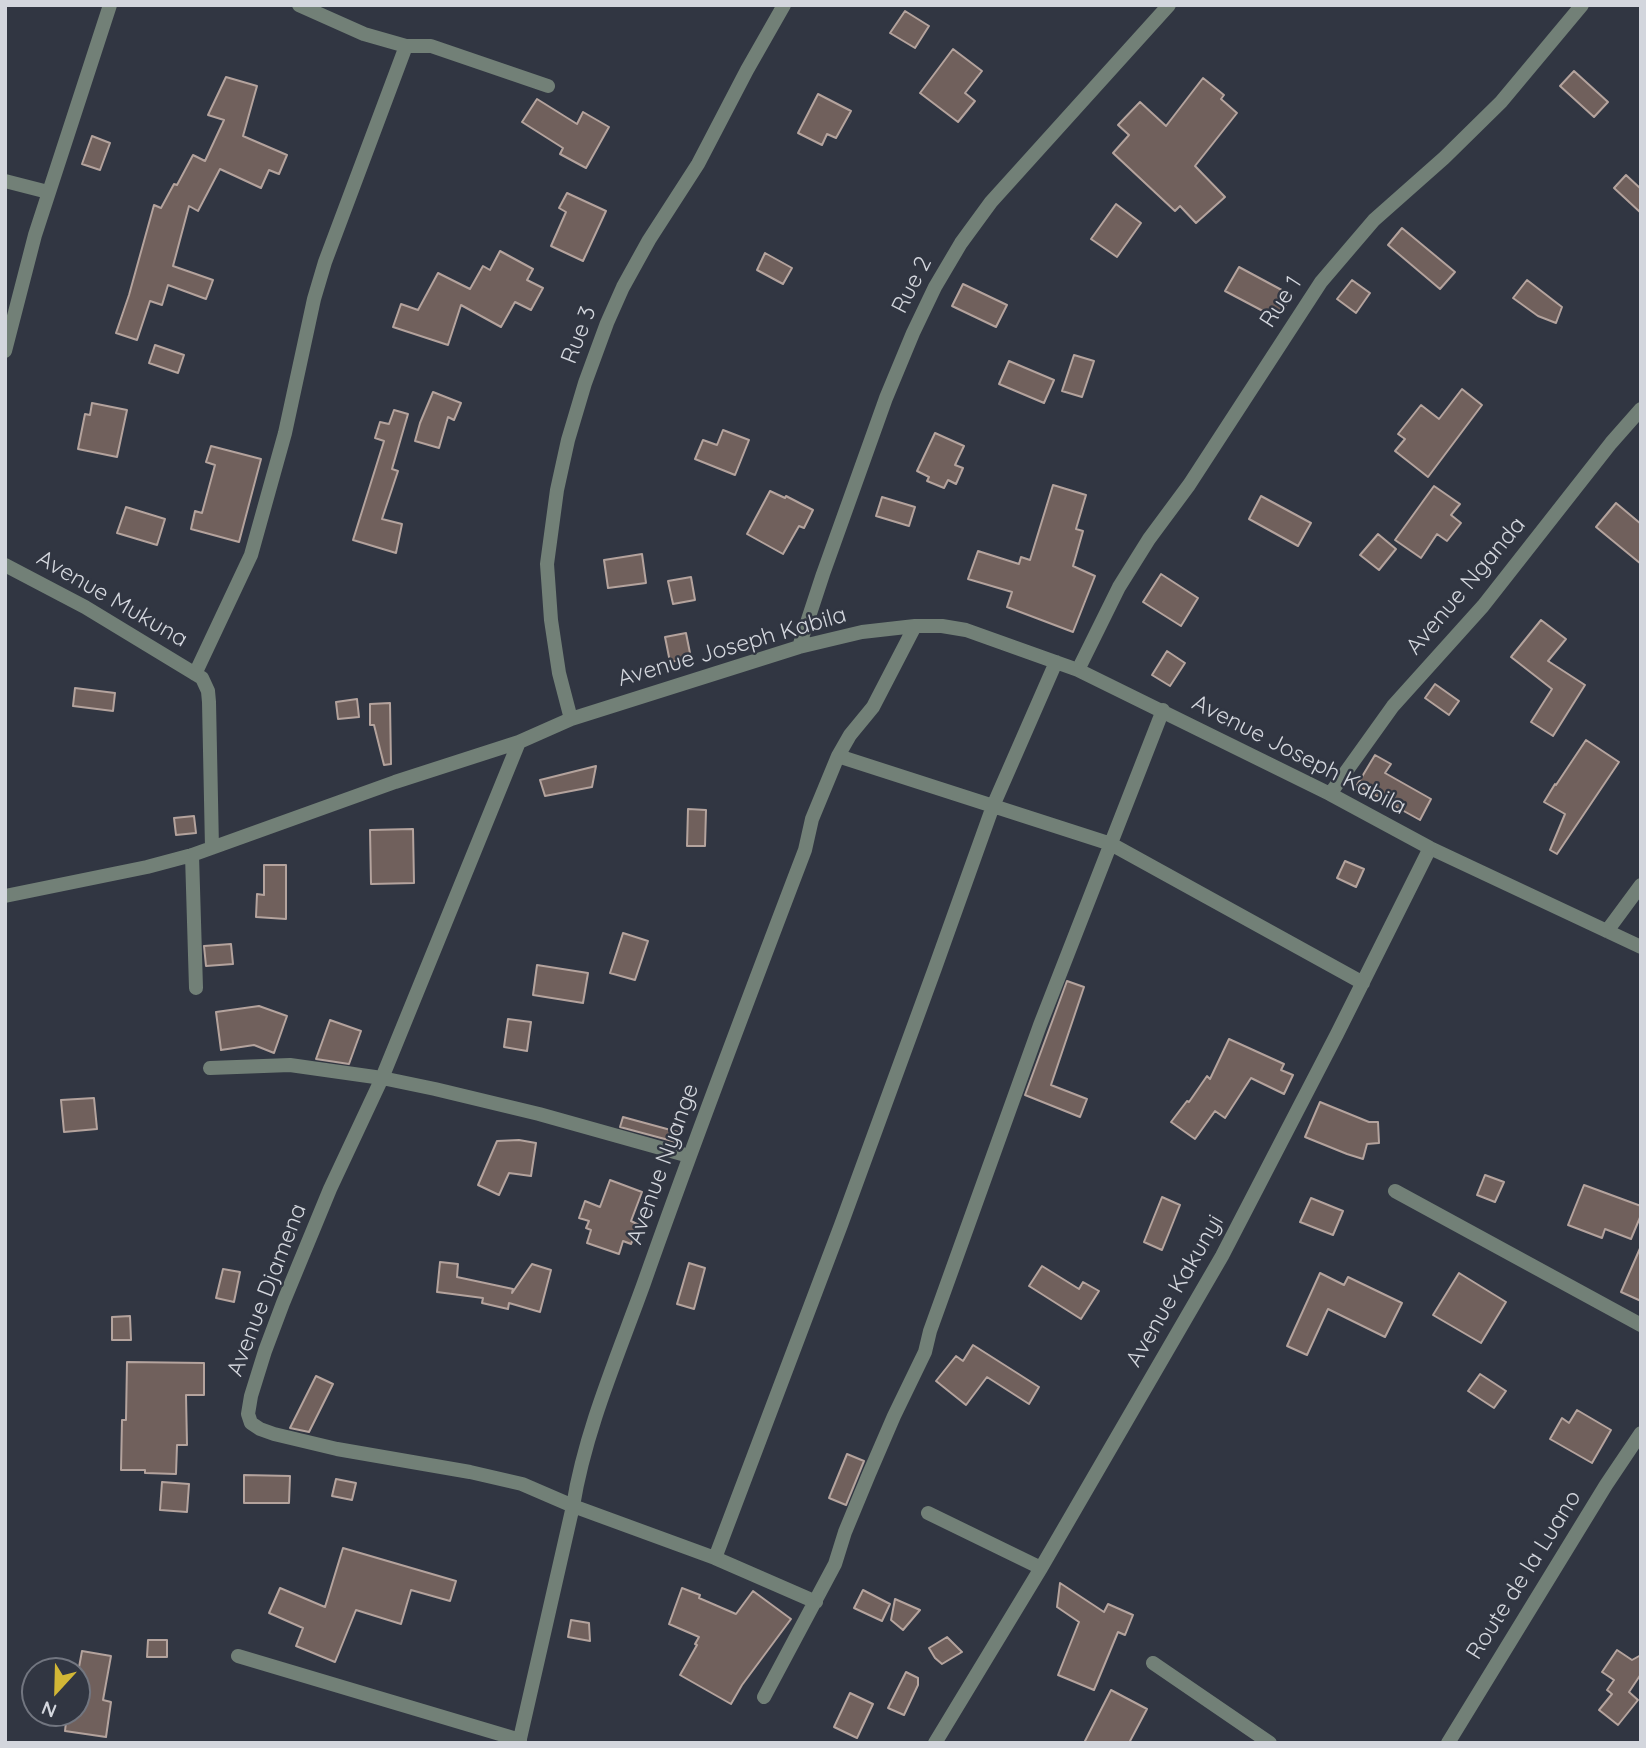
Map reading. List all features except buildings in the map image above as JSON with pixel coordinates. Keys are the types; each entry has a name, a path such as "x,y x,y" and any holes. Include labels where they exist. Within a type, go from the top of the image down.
{"street":[{"path":"5,351 35,234 110,5"},
{"path":"299,5 365,34 406,46 431,46 548,86"},
{"name":"Rue 3","path":"571,719 559,673 551,620 547,564 557,490 585,383 623,287 649,240 698,164 784,5"},
{"name":"Rue 2","path":"799,648 886,398 934,287 961,243 992,202 1169,5"},
{"name":"Rue 1","path":"1078,670 1119,587 1149,539 1196,474 1321,282 1374,220 1444,158 1501,102 1582,5"},
{"path":"212,848 208,691 202,678 195,674 251,555 285,433 314,299 406,46"},
{"path":"5,181 48,192"},
{"name":"Avenue Nganda","path":"1330,794 1393,706 1483,606 1611,443 1641,409"},
{"name":"Avenue Mukuna","path":"5,565 85,607 195,674"},
{"name":"Avenue Nyange","path":"519,1741 579,1473 689,1156 800,863 812,818 838,756 850,735 873,707 915,626"},
{"name":"Avenue Joseph Kabila","path":"5,896 192,855 395,782 519,742 571,719 799,648 862,632 942,626 966,630 1078,670 1330,794 1430,848 1641,947"},
{"path":"715,1558 993,806 1056,662"},
{"path":"764,1697 835,1564 845,1532 889,1428 925,1352 930,1331 1040,1025 1163,710"},
{"name":"Avenue Djamena","path":"519,742 382,1078 330,1189 278,1315 251,1396 248,1414 251,1423 274,1434 326,1446 522,1484 573,1506 715,1558 816,1602"},
{"path":"838,756 1111,844 1363,983"},
{"name":"Avenue Kakunyi","path":"935,1743 1041,1568 1222,1256 1430,848"},
{"path":"192,855 196,988"},
{"path":"1607,931 1641,885"},
{"path":"210,1068 290,1065 382,1078 539,1114 689,1156"},
{"path":"1395,1191 1641,1325"},
{"name":"Route de la Luano","path":"1448,1743 1641,1433"},
{"path":"928,1513 1041,1568"},
{"path":"238,1656 519,1741"},
{"path":"1153,1663 1270,1743"}]}
